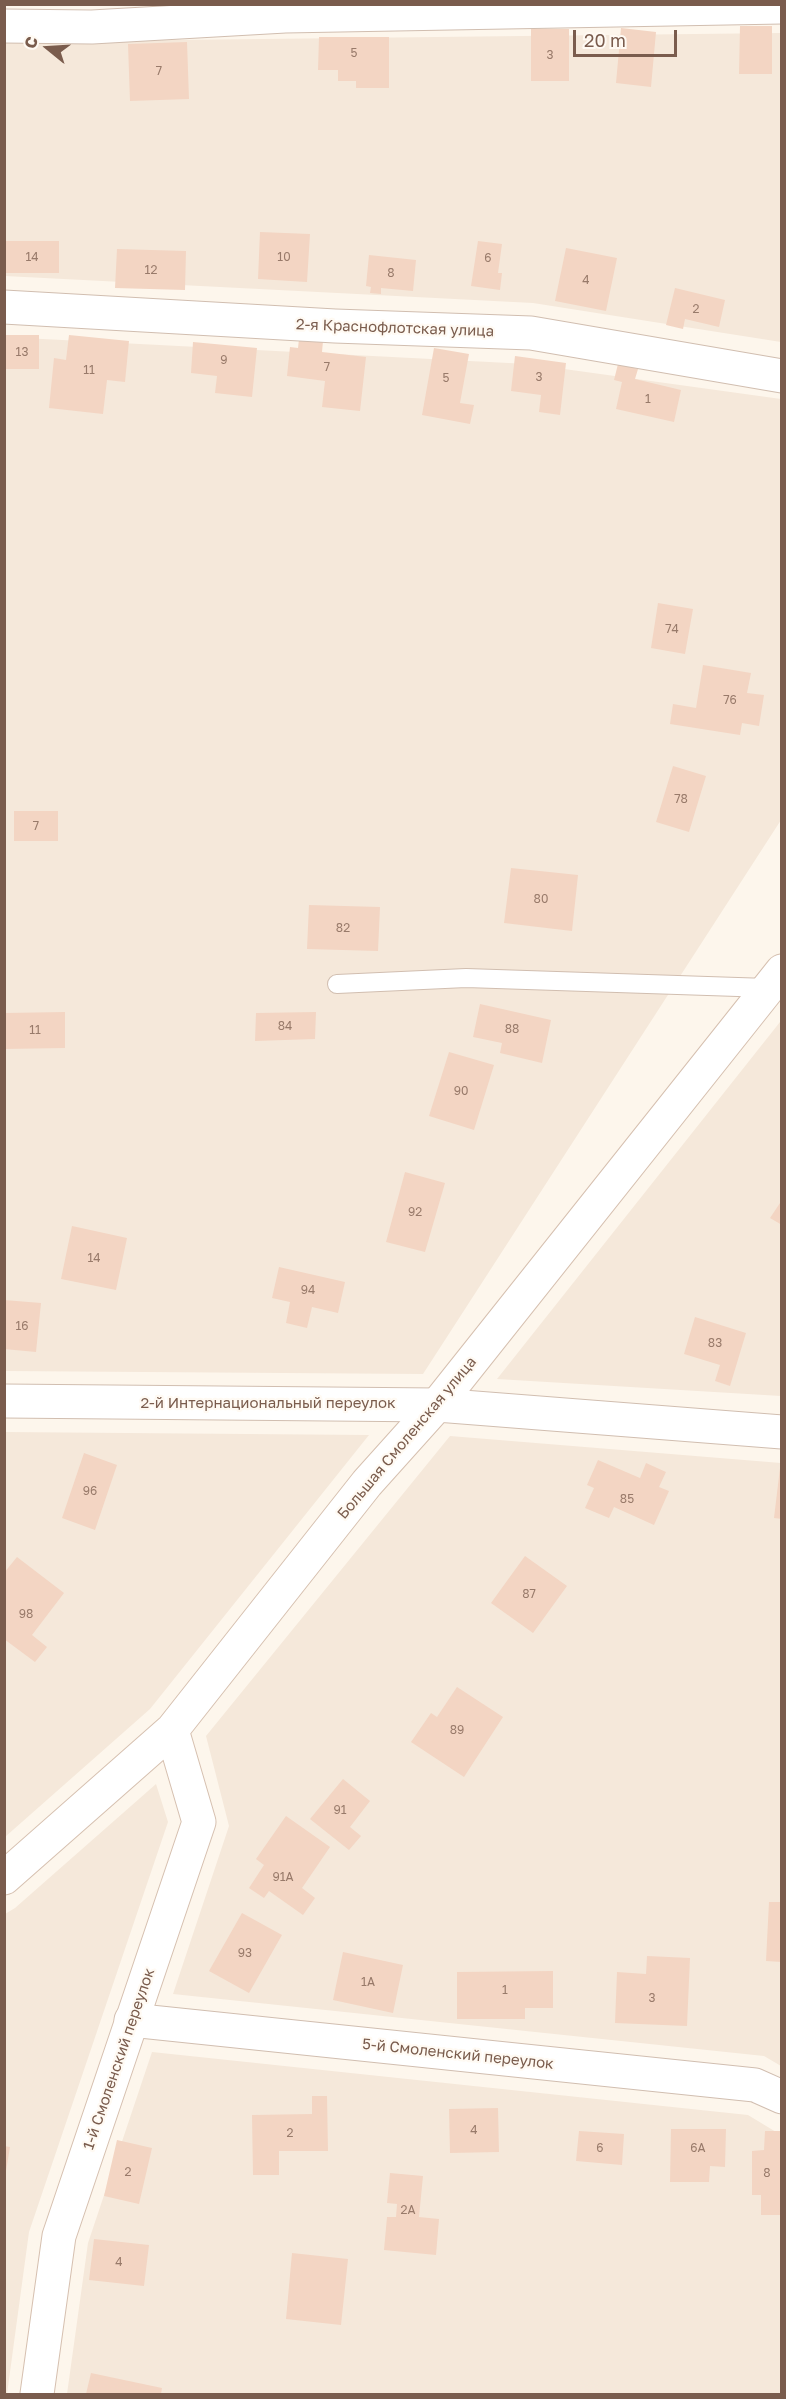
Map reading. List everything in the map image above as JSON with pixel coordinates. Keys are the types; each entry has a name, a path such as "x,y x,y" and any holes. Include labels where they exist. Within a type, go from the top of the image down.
{"street":[{"path":"4,26 92,27 285,16 782,7"},
{"name":"2-я Краснофлотская улица","path":"4,308 335,327 531,333 782,376"},
{"name":"Большая Смоленская улица","path":"4,1878 172,1730 367,1483 437,1405 777,983"},
{"name":"2-й Интернациональный переулок","path":"4,1401 437,1405 782,1432"},
{"name":"1-й Смоленский переулок","path":"37,2394 59,2236 199,1822 172,1730"},
{"name":"5-й Смоленский переулок","path":"132,2020 756,2085 782,2097"}],"lane":[{"path":"337,984 466,978 777,983"}],"shaded area":[{"path":"781,33 781,342 533,303 5,276 4,42"},
{"path":"4,337 528,364 781,399 781,820 423,1374 5,1371"},
{"path":"780,1022 781,1396 497,1379"},
{"path":"5,1432 369,1435 150,1709 5,1837"},
{"path":"450,1436 781,1463 781,2066 764,2056 173,1994 229,1826 206,1736"},
{"path":"156,1784 168,1822 29,2232 7,2394 5,2394 5,1914 15,1908"},
{"path":"152,2052 748,2115 781,2135 781,2394 67,2394 88,2243"}],"building":[{"path":"740,26 772,26 772,74 739,74"},
{"path":"621,28 656,32 651,87 616,83"},
{"path":"531,29 569,29 569,81 531,81"},
{"path":"319,37 389,37 389,88 356,88 356,81 338,81 338,70 318,70"},
{"path":"187,42 189,99 130,101 128,44"},
{"path":"260,232 310,234 307,282 258,279"},
{"path":"4,241 59,241 59,273 4,273"},
{"path":"478,241 502,244 498,273 502,273 500,290 471,286"},
{"path":"566,248 617,258 606,311 555,301"},
{"path":"117,249 186,251 185,290 115,288"},
{"path":"369,255 416,260 413,291 381,288 381,294 370,293 371,287 366,286"},
{"path":"675,288 725,300 719,327 685,319 683,329 666,325"},
{"path":"4,335 39,335 39,369 4,369"},
{"path":"69,335 129,341 125,382 107,380 103,414 49,408 54,358 66,360"},
{"path":"299,339 323,341 322,352 366,357 360,411 322,407 325,381 287,376 290,347 298,348"},
{"path":"193,342 257,348 252,397 215,393 217,376 191,373"},
{"path":"434,348 469,354 460,403 474,405 470,424 422,415"},
{"path":"515,356 566,363 560,415 539,412 541,395 511,391"},
{"path":"618,364 638,369 635,379 681,390 674,422 616,409 622,382 614,380"},
{"path":"658,603 693,609 685,654 651,648"},
{"path":"703,665 751,673 747,693 764,695 759,726 742,723 740,735 670,724 673,704 696,708"},
{"path":"673,766 706,776 689,832 656,822"},
{"path":"14,811 58,811 58,841 14,841"},
{"path":"511,868 578,875 572,931 504,923"},
{"path":"309,905 380,907 378,951 307,949"},
{"path":"480,1004 551,1020 542,1063 500,1053 502,1043 473,1037"},
{"path":"65,1012 65,1048 4,1049 4,1013"},
{"path":"316,1012 315,1039 255,1041 256,1013"},
{"path":"449,1052 494,1065 474,1130 429,1116"},
{"path":"405,1172 445,1183 425,1252 386,1242"},
{"path":"782,1200 782,1225 770,1218"},
{"path":"72,1226 127,1238 116,1290 61,1279"},
{"path":"279,1267 345,1282 338,1313 312,1307 307,1328 286,1323 290,1302 272,1298"},
{"path":"4,1300 41,1303 36,1352 4,1349"},
{"path":"695,1317 746,1333 730,1386 715,1381 720,1365 684,1354"},
{"path":"84,1453 117,1465 95,1530 62,1518"},
{"path":"598,1460 640,1478 646,1463 666,1472 659,1487 669,1491 654,1525 614,1507 609,1518 585,1508 594,1488 587,1485"},
{"path":"780,1468 782,1468 782,1519 774,1518"},
{"path":"525,1556 567,1586 533,1633 491,1603"},
{"path":"17,1557 64,1593 32,1635 47,1647 35,1662 4,1639 4,1573"},
{"path":"457,1687 503,1717 464,1777 411,1742 431,1713 437,1717"},
{"path":"343,1779 370,1801 350,1827 361,1836 349,1850 310,1819"},
{"path":"286,1816 330,1847 302,1888 315,1898 303,1915 269,1891 264,1898 249,1888 264,1865 256,1859"},
{"path":"769,1902 782,1902 782,1962 766,1961"},
{"path":"242,1913 282,1935 249,1993 209,1971"},
{"path":"343,1952 403,1965 393,2013 333,2000"},
{"path":"647,1956 690,1958 687,2026 615,2023 617,1972 646,1974"},
{"path":"553,1971 553,2008 525,2008 525,2019 457,2019 457,1972"},
{"path":"312,2096 327,2096 328,2151 279,2151 279,2175 253,2175 252,2115 312,2114"},
{"path":"498,2108 499,2152 450,2153 449,2109"},
{"path":"671,2129 726,2129 725,2167 710,2166 709,2182 670,2182"},
{"path":"579,2131 624,2134 622,2165 576,2161"},
{"path":"765,2131 782,2131 782,2215 761,2215 761,2195 752,2195 752,2151 764,2150"},
{"path":"117,2140 152,2148 139,2204 104,2196"},
{"path":"4,2146 10,2147 6,2171 4,2170"},
{"path":"390,2173 423,2176 419,2217 439,2219 436,2255 384,2250 387,2217 396,2217 397,2204 387,2203"},
{"path":"94,2239 149,2245 144,2286 89,2280"},
{"path":"292,2253 348,2259 341,2325 286,2319"},
{"path":"91,2373 162,2388 161,2394 86,2394"}]}
